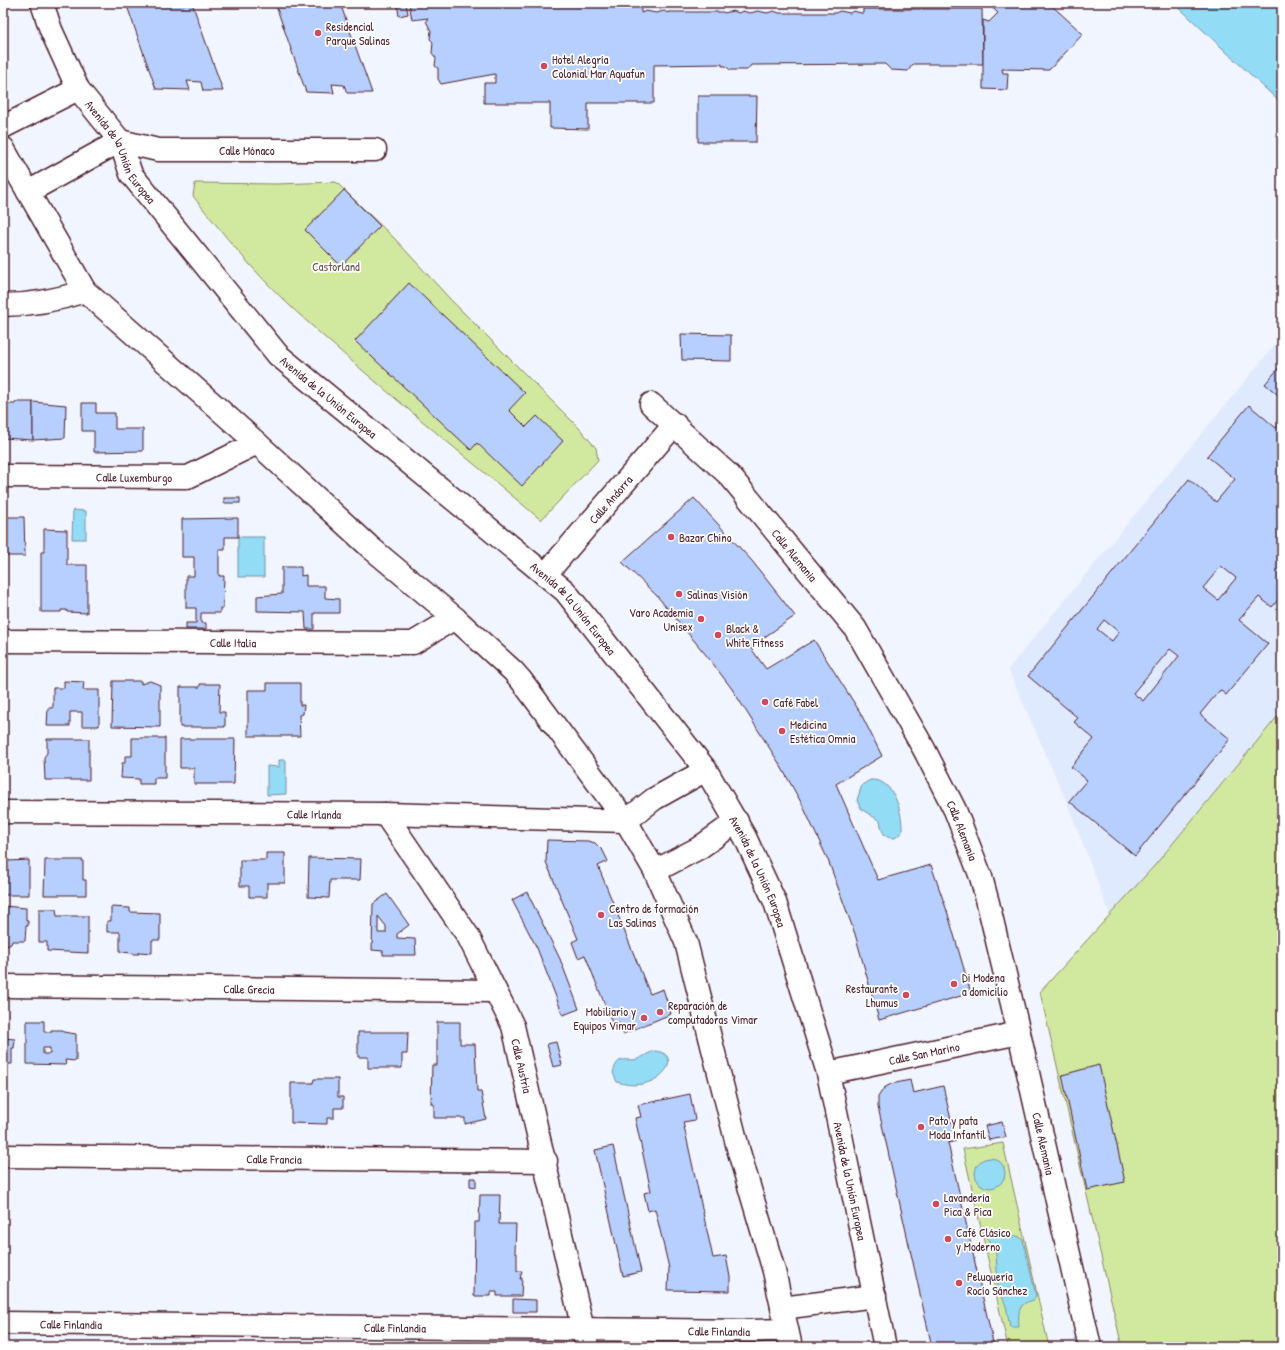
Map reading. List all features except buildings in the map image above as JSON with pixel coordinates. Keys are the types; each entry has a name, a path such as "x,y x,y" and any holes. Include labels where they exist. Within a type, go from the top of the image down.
{"street":[{"name":"Avenida de la Unión Europea","path":"42,3 51,30 78,89 120,141 131,174 278,355 565,591 706,770 736,821 775,902 828,1073 876,1296 885,1347"},
{"path":"3,127 78,89"},
{"path":"28,192 120,141"},
{"name":"Calle Mónaco","path":"120,141 158,150 375,150"},
{"path":"3,148 85,291 257,443 371,548 455,618 521,680 626,821 655,871 686,942 739,1152 774,1271 791,1342"},
{"path":"3,304 26,305 57,300 85,291"},
{"name":"Calle Alemania","path":"651,404 675,424 730,476 855,628 924,748 955,810 981,877 1020,1033 1090,1347"},
{"name":"Calle Andorra","path":"545,575 675,424"},
{"name":"Calle Luxemburgo","path":"3,476 188,476 257,443"},
{"name":"Calle Italia","path":"3,641 412,643 455,618"},
{"path":"626,821 654,799 706,770"},
{"name":"Calle Irlanda","path":"3,812 385,814 626,821"},
{"name":"Calle Austria","path":"385,814 468,936 513,1026 546,1161 585,1338"},
{"path":"655,871 699,848 736,821"},
{"name":"Calle Grecia","path":"3,986 495,991"},
{"name":"Calle San Marino","path":"828,1073 1020,1033"},
{"name":"Calle Francia","path":"3,1156 546,1161"},
{"path":"782,1308 876,1296"},
{"name":"Calle Finlandia","path":"3,1324 791,1342"}],"shaded area":[{"path":"1282,336 1282,711 1155,865 1110,915 1068,805 1008,669"}],"green space":[{"name":"Castorland","path":"336,182 395,239 450,299 580,429 596,448 598,460 541,520 382,387 289,305 239,252 193,196 195,183 277,184"},
{"path":"1282,711 1282,1347 1122,1347 1040,992 1155,865"},
{"path":"1003,1143 1049,1347 1008,1347 963,1149"}],"water":[{"path":"1174,3 1282,3 1282,104"},
{"path":"73,510 86,511 86,539 72,539"},
{"path":"238,537 264,537 264,577 238,577"},
{"path":"279,760 286,760 286,794 267,795 267,766 279,767"},
{"path":"870,780 878,781 885,785 891,791 899,807 902,832 895,838 888,837 884,834 880,821 861,809 857,800 862,785"},
{"path":"655,1051 664,1054 668,1059 668,1066 663,1073 655,1079 645,1083 632,1085 617,1082 613,1073 615,1067 620,1061 635,1060"},
{"path":"990,1158 996,1159 1004,1167 1004,1179 996,1187 990,1188 984,1187 976,1179 975,1173 976,1167 984,1159"},
{"path":"995,1231 1003,1238 1018,1236 1023,1240 1036,1295 1034,1300 1025,1303 1020,1309 1019,1327 1010,1327 1006,1306 998,1287 996,1254 986,1236"}],"place":[{"name":"Residencial Parque Salinas","path":"318,33"},
{"name":"Hotel Alegría Colonial Mar Aquafun","path":"544,66"},
{"name":"Bazar Chino","path":"671,537"},
{"name":"Salinas Visión","path":"679,594"},
{"name":"Varo Academia Unisex","path":"701,619"},
{"name":"Black & White Fitness","path":"718,635"},
{"name":"Café Fabel","path":"765,702"},
{"name":"Medicina Estética Omnia","path":"782,731"},
{"name":"Centro de formación Las Salinas","path":"601,915"},
{"name":"Di Modena a domicilio","path":"954,984"},
{"name":"Restaurante Lhumus","path":"906,995"},
{"name":"Reparación de computadoras Vimar","path":"660,1012"},
{"name":"Mobiliario y Equipos Vimar","path":"644,1018"},
{"name":"Pato y pata Moda Infantil","path":"921,1127"},
{"name":"Lavandería Pica & Pica","path":"936,1204"},
{"name":"Café Clásico y Moderno","path":"948,1239"},
{"name":"Peluquería Rocío Sánchez","path":"959,1283"}]}
